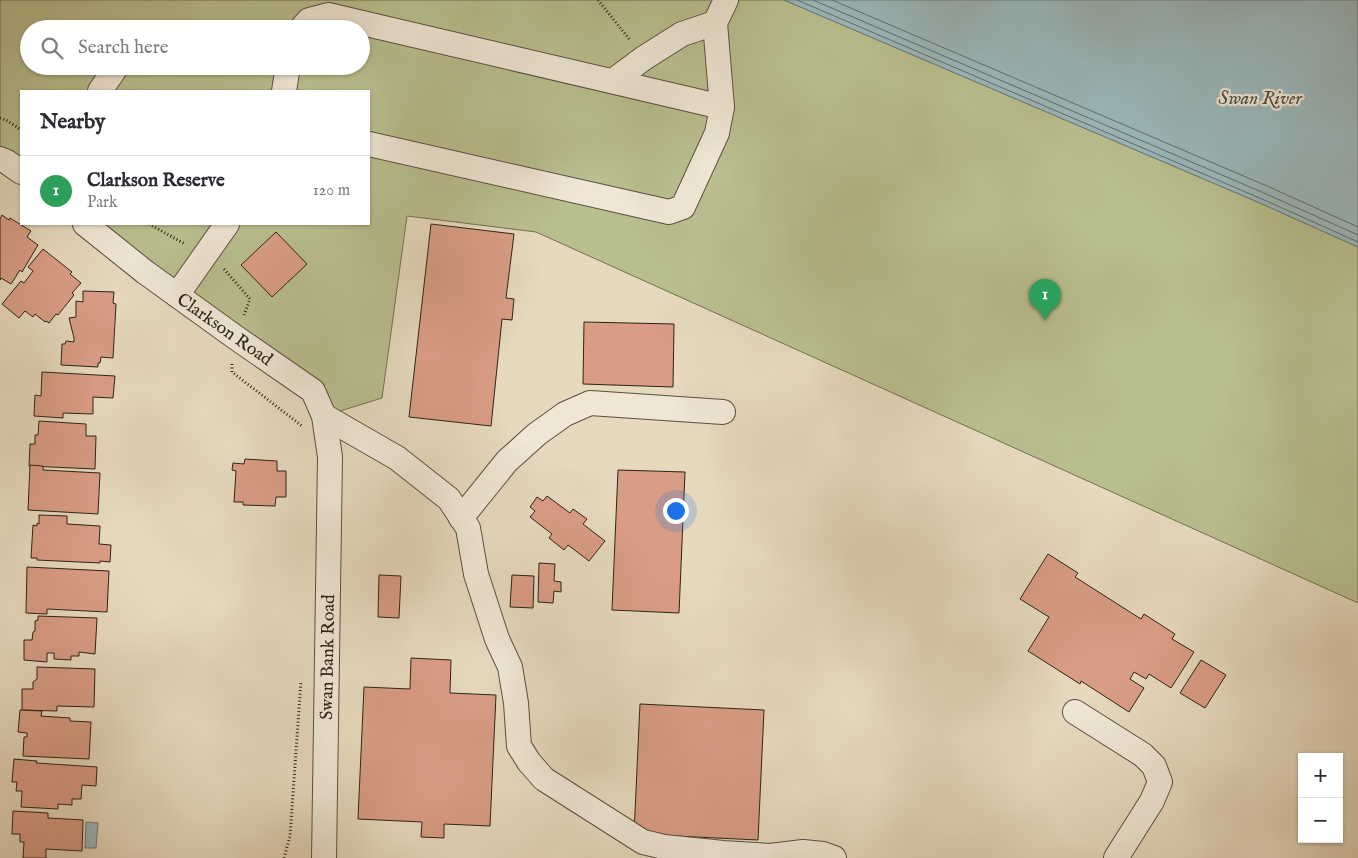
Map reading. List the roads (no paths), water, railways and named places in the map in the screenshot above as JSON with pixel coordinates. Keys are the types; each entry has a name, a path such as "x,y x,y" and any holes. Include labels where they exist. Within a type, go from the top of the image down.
{"street":[{"path":"370,144 669,212 683,208 717,133 722,107 715,23 726,0"},
{"path":"309,20 328,15 350,20"},
{"path":"613,81 644,58 682,34 715,23"},
{"path":"370,25 722,107"},
{"path":"101,90 111,75"},
{"path":"284,90 287,75"},
{"path":"0,158 20,171"},
{"name":"Clarkson Road","path":"86,225 138,267 235,338 313,391 315,422 330,457"},
{"path":"177,295 199,252 226,225"},
{"path":"461,518 507,461 537,434 566,414 590,403 723,412"},
{"path":"315,422 396,458 448,499 468,528 476,574 497,639 510,667 516,703 519,746 529,762 544,779 643,842 664,847 723,853 770,856 803,852 823,854 834,858"},
{"name":"Swan Bank Road","path":"324,858 330,457"},
{"path":"1074,712 1143,754 1154,766 1160,782 1152,802 1116,858"}],"water":[{"name":"Swan River","path":"784,0 1358,0 1358,247 1260,203"},
{"path":"86,822 98,823 96,848 85,848"}],"place":[{"name":"Clarkson Reserve","path":"1045,320"}]}
